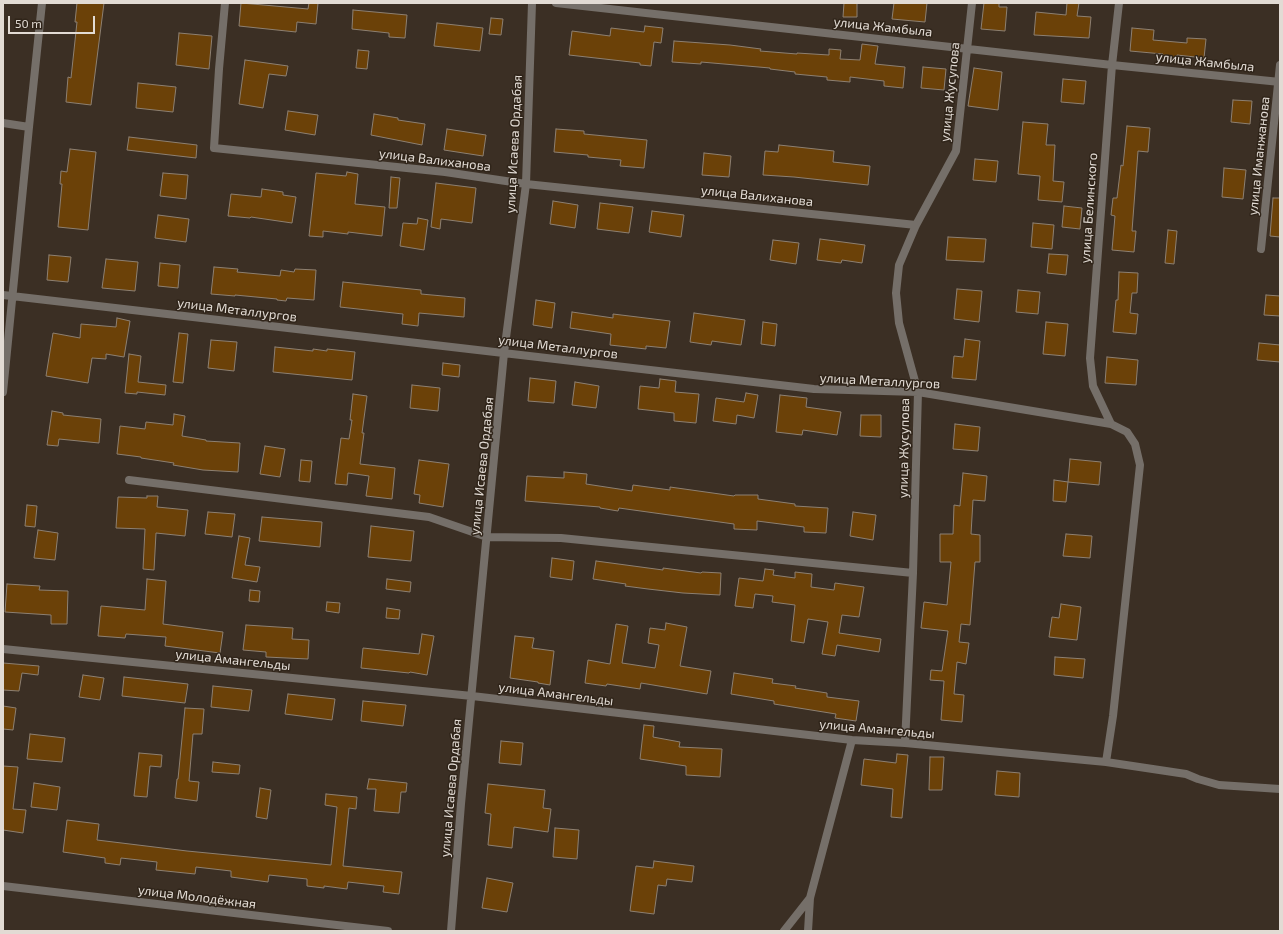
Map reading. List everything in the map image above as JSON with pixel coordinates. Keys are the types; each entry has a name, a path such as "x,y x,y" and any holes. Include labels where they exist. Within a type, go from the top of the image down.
{"street":[{"path":"3,392 28,127 42,3"},
{"name":"улица Валиханова","path":"225,3 214,148 445,172 526,184 916,224"},
{"name":"улица Исаева Ордабая","path":"451,931 461,804 504,353 526,184 532,3"},
{"name":"улица Жамбыла","path":"556,3 1112,65 1279,82"},
{"name":"улица Жусупова","path":"905,743 913,574 918,392 899,323 896,293 899,265 916,224 956,150 972,3"},
{"name":"улица Белинского","path":"1111,424 1093,386 1090,358 1112,65 1119,3"},
{"name":"улица Иманжанова","path":"1261,249 1280,65"},
{"path":"3,123 28,127"},
{"name":"улица Металлургов","path":"3,295 814,389 918,392 1111,424"},
{"path":"1106,762 1113,716 1140,465 1135,444 1127,432 1111,424"},
{"path":"129,480 429,518 487,537 561,538 913,574"},
{"name":"улица Амангельды","path":"3,649 472,696 852,740 905,743 1106,762 1186,774 1219,785 1280,789"},
{"path":"808,931 810,898 852,740"},
{"name":"улица Молодёжная","path":"3,886 388,931"},
{"path":"784,931 810,898"}],"building":[{"path":"77,3 104,3 91,105 66,102 68,77 71,78 77,22 75,22"},
{"path":"241,3 308,9 309,3 318,3 316,24 297,22 296,32 239,26"},
{"path":"844,3 857,3 857,17 843,17"},
{"path":"894,3 927,3 925,22 892,19"},
{"path":"984,3 999,3 999,7 1007,7 1005,31 981,29"},
{"path":"1067,3 1079,3 1077,16 1091,17 1089,38 1034,35 1036,12 1066,15"},
{"path":"353,10 407,15 405,38 389,37 389,33 352,29"},
{"path":"491,18 503,19 501,35 489,34"},
{"path":"437,23 483,28 480,51 434,46"},
{"path":"645,26 663,28 661,43 654,42 651,66 640,65 640,63 569,55 572,31 610,36 611,28 644,32"},
{"path":"1132,28 1154,30 1153,40 1187,43 1187,38 1206,39 1204,58 1177,55 1176,63 1162,61 1163,54 1130,51"},
{"path":"179,33 212,36 209,69 176,65"},
{"path":"674,41 730,45 761,49 760,51 797,54 829,55 829,49 841,50 840,59 860,60 862,44 878,46 875,64 905,67 903,88 884,86 884,81 850,77 850,82 827,80 827,77 795,74 795,72 770,68 701,62 701,64 672,62"},
{"path":"358,50 369,51 367,69 356,68"},
{"path":"245,60 288,66 286,76 269,74 263,108 239,104"},
{"path":"923,67 946,69 944,90 921,88"},
{"path":"974,68 1002,72 998,110 968,106"},
{"path":"1063,79 1086,81 1084,104 1061,102"},
{"path":"138,83 176,87 173,112 136,108"},
{"path":"1233,100 1252,101 1250,124 1231,122"},
{"path":"288,111 318,115 315,135 285,130"},
{"path":"374,114 398,118 398,120 425,124 422,145 371,135"},
{"path":"1023,122 1048,124 1046,145 1055,145 1053,181 1064,182 1062,202 1038,200 1040,176 1018,174"},
{"path":"1127,126 1150,128 1148,152 1138,151 1132,231 1136,231 1134,252 1112,250 1115,216 1111,215 1113,198 1117,198 1121,165 1123,166"},
{"path":"447,129 486,135 483,156 444,150"},
{"path":"556,129 584,131 584,134 647,140 644,168 620,166 621,160 554,152"},
{"path":"129,137 197,145 196,158 127,150"},
{"path":"779,145 834,151 833,162 870,166 868,185 763,175 765,151 778,152"},
{"path":"70,149 96,152 88,230 58,227 62,184 60,184 61,171 67,172"},
{"path":"704,153 731,156 729,177 702,175"},
{"path":"975,159 998,161 996,182 973,180"},
{"path":"1224,168 1246,170 1243,199 1222,197"},
{"path":"347,172 358,174 355,204 385,207 382,236 323,231 323,237 309,236 316,173 346,176"},
{"path":"163,173 188,175 186,199 160,196"},
{"path":"391,177 400,178 397,208 389,208"},
{"path":"436,183 476,188 472,223 441,219 440,229 431,227"},
{"path":"262,189 283,192 283,195 296,197 292,223 251,217 228,216 231,194 261,197"},
{"path":"1273,198 1280,198 1280,237 1270,236"},
{"path":"553,201 578,205 575,228 550,224"},
{"path":"600,203 633,207 629,233 597,229"},
{"path":"1064,206 1082,208 1080,229 1062,227"},
{"path":"652,211 684,215 681,237 649,232"},
{"path":"158,215 189,219 186,242 155,238"},
{"path":"418,218 428,220 424,250 400,246 403,223 417,224"},
{"path":"1033,223 1054,225 1052,249 1031,247"},
{"path":"1168,230 1177,231 1174,264 1165,263"},
{"path":"948,237 986,239 984,262 946,260"},
{"path":"820,239 865,245 862,263 842,260 841,263 817,260"},
{"path":"773,240 799,243 796,264 770,260"},
{"path":"1049,254 1068,255 1066,275 1047,273"},
{"path":"49,255 71,257 68,282 47,280"},
{"path":"106,259 138,262 135,291 102,288"},
{"path":"160,263 180,265 178,288 158,286"},
{"path":"214,267 238,269 237,272 280,276 281,270 294,272 295,269 316,270 314,300 287,298 286,301 235,295 211,294"},
{"path":"1119,272 1138,273 1137,293 1132,293 1130,313 1138,314 1136,334 1113,332 1116,300 1118,300"},
{"path":"343,282 421,290 421,294 465,298 464,317 419,313 418,326 402,324 403,314 340,307"},
{"path":"957,289 982,291 979,322 954,319"},
{"path":"1018,290 1040,292 1038,314 1016,312"},
{"path":"1266,295 1280,296 1280,316 1264,315"},
{"path":"536,300 555,303 552,328 533,325"},
{"path":"572,312 613,318 613,314 670,321 666,348 646,346 646,349 610,345 611,334 570,328"},
{"path":"694,313 745,320 741,345 712,341 711,345 690,342"},
{"path":"117,318 130,321 124,357 106,354 106,359 92,358 88,383 46,376 53,333 80,338 81,324 116,327"},
{"path":"763,322 777,324 775,346 761,344"},
{"path":"1046,322 1068,324 1065,356 1043,354"},
{"path":"179,333 188,334 183,383 173,382"},
{"path":"965,339 980,341 976,380 952,378 954,356 963,357"},
{"path":"211,340 237,342 234,371 208,368"},
{"path":"1259,343 1280,345 1280,362 1257,360"},
{"path":"275,347 313,351 313,349 327,351 327,349 355,352 352,380 273,372"},
{"path":"129,354 141,356 138,382 166,385 165,395 137,392 137,394 125,393"},
{"path":"1107,357 1138,360 1136,385 1105,383"},
{"path":"443,363 460,365 459,377 442,375"},
{"path":"530,378 556,381 554,403 528,401"},
{"path":"660,379 676,381 675,392 699,394 696,423 674,421 674,413 638,409 640,386 659,388"},
{"path":"575,382 599,386 596,408 572,405"},
{"path":"412,385 440,388 438,411 410,408"},
{"path":"746,393 758,395 754,418 737,415 736,424 713,421 716,398 744,402"},
{"path":"353,394 367,396 360,464 395,468 392,499 366,496 369,476 348,473 347,485 335,484 341,438 349,439 352,420 350,420"},
{"path":"780,395 807,398 806,407 841,412 837,435 803,430 802,435 776,432"},
{"path":"52,411 63,413 63,415 101,419 99,443 59,439 58,446 47,445"},
{"path":"174,414 185,416 182,436 206,441 240,443 238,472 203,470 173,465 174,463 117,454 120,426 145,429 146,422 173,425"},
{"path":"861,415 881,415 881,437 860,436"},
{"path":"955,424 980,427 978,451 953,449"},
{"path":"265,446 285,449 280,477 260,474"},
{"path":"1070,459 1101,462 1099,485 1068,482"},
{"path":"301,460 312,461 310,482 299,481"},
{"path":"419,460 449,464 443,507 419,503 420,495 414,494"},
{"path":"564,472 587,474 586,484 632,491 633,485 670,490 670,487 734,496 758,495 758,499 795,504 795,506 828,508 826,533 804,532 804,527 757,521 757,530 734,529 734,524 619,508 618,511 600,507 525,501 527,476 564,478"},
{"path":"963,473 987,476 985,501 973,500 971,534 980,535 980,562 975,562 970,625 961,624 959,642 969,643 966,664 957,662 954,694 964,695 962,722 941,720 944,681 930,680 931,670 942,671 948,631 921,628 924,602 947,605 951,562 940,562 940,534 953,534 954,505 960,506"},
{"path":"1054,480 1068,482 1066,502 1053,501"},
{"path":"147,496 158,496 157,507 188,510 185,536 156,533 154,570 143,569 145,529 116,528 118,497 147,498"},
{"path":"27,505 37,506 35,527 25,526"},
{"path":"208,512 235,514 232,537 205,534"},
{"path":"853,512 876,515 873,540 850,536"},
{"path":"262,517 322,522 320,547 259,541"},
{"path":"371,526 414,531 411,561 368,557"},
{"path":"38,530 58,533 55,560 34,558"},
{"path":"1066,534 1092,536 1090,558 1063,556"},
{"path":"239,536 250,538 245,565 260,567 257,582 232,578"},
{"path":"552,558 574,561 572,580 550,577"},
{"path":"596,561 663,570 663,568 701,573 721,573 720,595 648,589 593,579"},
{"path":"765,569 774,570 773,575 795,578 795,572 812,574 811,587 834,590 835,583 864,587 859,617 842,615 839,633 881,639 879,652 837,645 835,656 822,654 828,622 808,619 804,643 791,641 795,605 772,602 773,596 755,594 753,608 735,606 739,578 763,581"},
{"path":"147,579 166,581 163,624 223,632 220,653 165,646 166,637 126,634 125,638 98,636 101,606 145,610"},
{"path":"387,579 411,582 410,592 386,589"},
{"path":"7,584 40,586 39,590 68,591 67,624 51,624 51,615 5,612"},
{"path":"250,590 260,591 259,602 249,601"},
{"path":"327,602 340,603 339,613 326,611"},
{"path":"1061,604 1081,607 1077,640 1049,637 1052,617 1059,618"},
{"path":"387,608 400,610 399,619 386,618"},
{"path":"666,623 687,627 680,666 711,671 707,694 641,683 640,689 607,684 606,686 585,683 588,660 610,664 616,624 628,626 622,663 655,668 659,645 648,643 650,628 665,630"},
{"path":"246,625 293,628 292,639 309,640 308,659 266,657 266,652 243,650"},
{"path":"422,634 434,636 427,675 361,668 363,648 419,654"},
{"path":"515,636 534,638 532,648 554,651 550,685 510,678"},
{"path":"1055,657 1085,659 1083,678 1054,675"},
{"path":"3,663 39,666 38,675 22,673 19,691 3,690"},
{"path":"734,673 773,679 772,683 796,686 795,688 827,693 827,697 859,701 856,721 835,718 836,714 774,704 774,701 731,694"},
{"path":"83,675 104,678 100,700 79,697"},
{"path":"124,677 188,684 185,703 122,696"},
{"path":"213,686 252,690 249,711 211,707"},
{"path":"288,694 335,699 332,720 285,714"},
{"path":"363,701 406,705 403,726 361,721"},
{"path":"3,706 16,708 13,730 3,729"},
{"path":"185,708 204,709 202,734 193,734 189,781 199,782 197,801 175,798"},
{"path":"644,725 654,726 653,737 680,742 679,747 722,749 720,777 686,775 686,766 640,759"},
{"path":"30,734 65,738 62,762 27,759"},
{"path":"501,741 523,743 521,765 499,763"},
{"path":"139,753 162,755 161,767 150,766 147,797 134,796"},
{"path":"897,754 908,755 902,818 891,817 893,789 861,785 864,759 896,763"},
{"path":"930,757 944,757 942,790 929,790"},
{"path":"213,762 240,765 239,774 212,772"},
{"path":"3,766 18,767 13,809 26,810 23,833 3,830"},
{"path":"997,771 1020,773 1019,797 995,795"},
{"path":"369,779 407,783 406,792 401,792 399,813 374,811 376,789 367,789"},
{"path":"34,783 60,787 57,810 31,807"},
{"path":"488,784 545,790 543,808 551,809 548,832 514,827 512,848 488,845 491,814 485,813"},
{"path":"260,788 271,790 267,819 256,817"},
{"path":"326,794 357,797 356,809 349,808 343,866 402,872 399,894 383,892 384,886 348,882 347,889 324,886 324,888 307,886 307,879 269,875 268,882 231,877 231,871 196,867 195,874 156,870 157,862 121,858 120,865 105,863 105,858 63,852 67,820 99,824 97,840 187,851 331,865 337,807 325,805"},
{"path":"555,828 579,830 577,859 553,857"},
{"path":"654,861 694,866 692,882 667,879 666,886 658,885 654,914 630,911 636,866 653,868"},
{"path":"487,878 513,883 507,912 482,908"}]}
